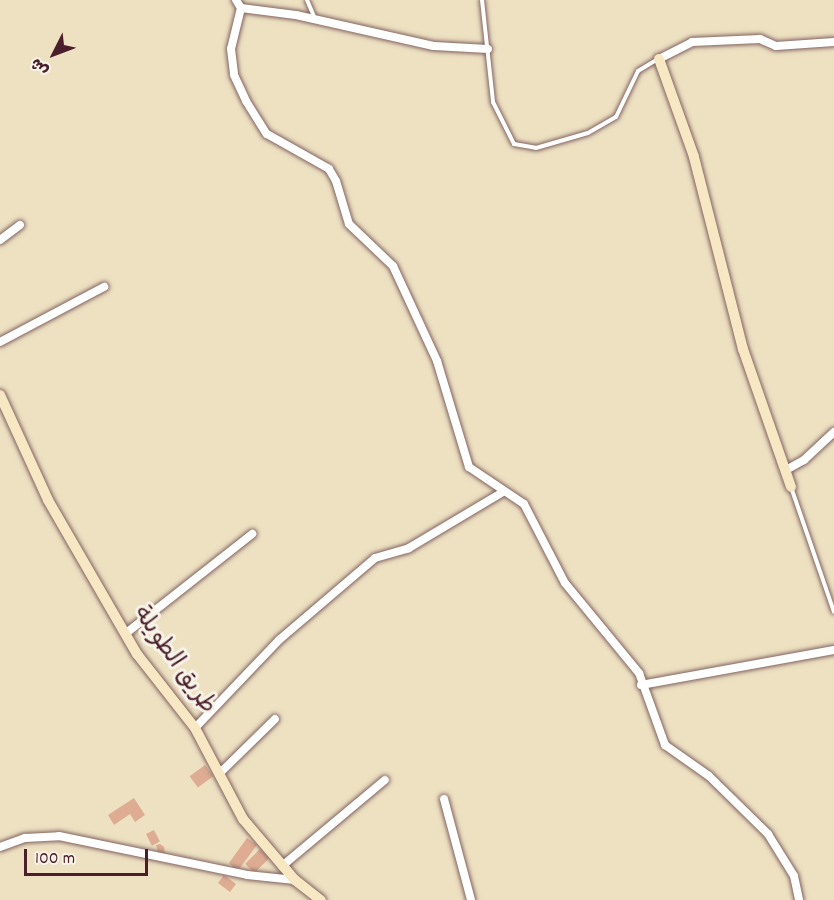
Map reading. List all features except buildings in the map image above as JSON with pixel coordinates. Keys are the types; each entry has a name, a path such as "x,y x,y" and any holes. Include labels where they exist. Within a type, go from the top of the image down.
{"street":[{"path":"236,0 241,4 434,46 488,49"},
{"path":"241,4 233,36 233,63 253,116 276,142 321,162 333,176 349,224 388,261 402,281 437,361 464,459 475,473 530,511 562,577 628,657 665,745 709,776 768,834 794,876 799,900"},
{"path":"791,487 743,349 694,157 659,59 692,42 760,39 777,46 834,42"},
{"path":"0,240 20,225"},
{"path":"0,342 104,287"},
{"name":"طريق الطويلة","path":"0,395 48,500 146,669 195,729 243,819 295,880 321,900"},
{"path":"786,470 804,460 834,432"},
{"path":"195,729 279,640 369,563 409,548 503,492"},
{"path":"125,634 252,534"},
{"path":"641,685 834,650"},
{"path":"220,773 275,718"},
{"path":"282,866 385,780"},
{"path":"444,800 471,900"},
{"path":"0,847 25,838 59,837 247,876 295,880"}],"lane":[{"path":"307,0 316,20"},
{"path":"482,0 493,102 514,144 536,148 588,133 616,117 638,71 659,59"},
{"path":"791,487 834,612"}]}
